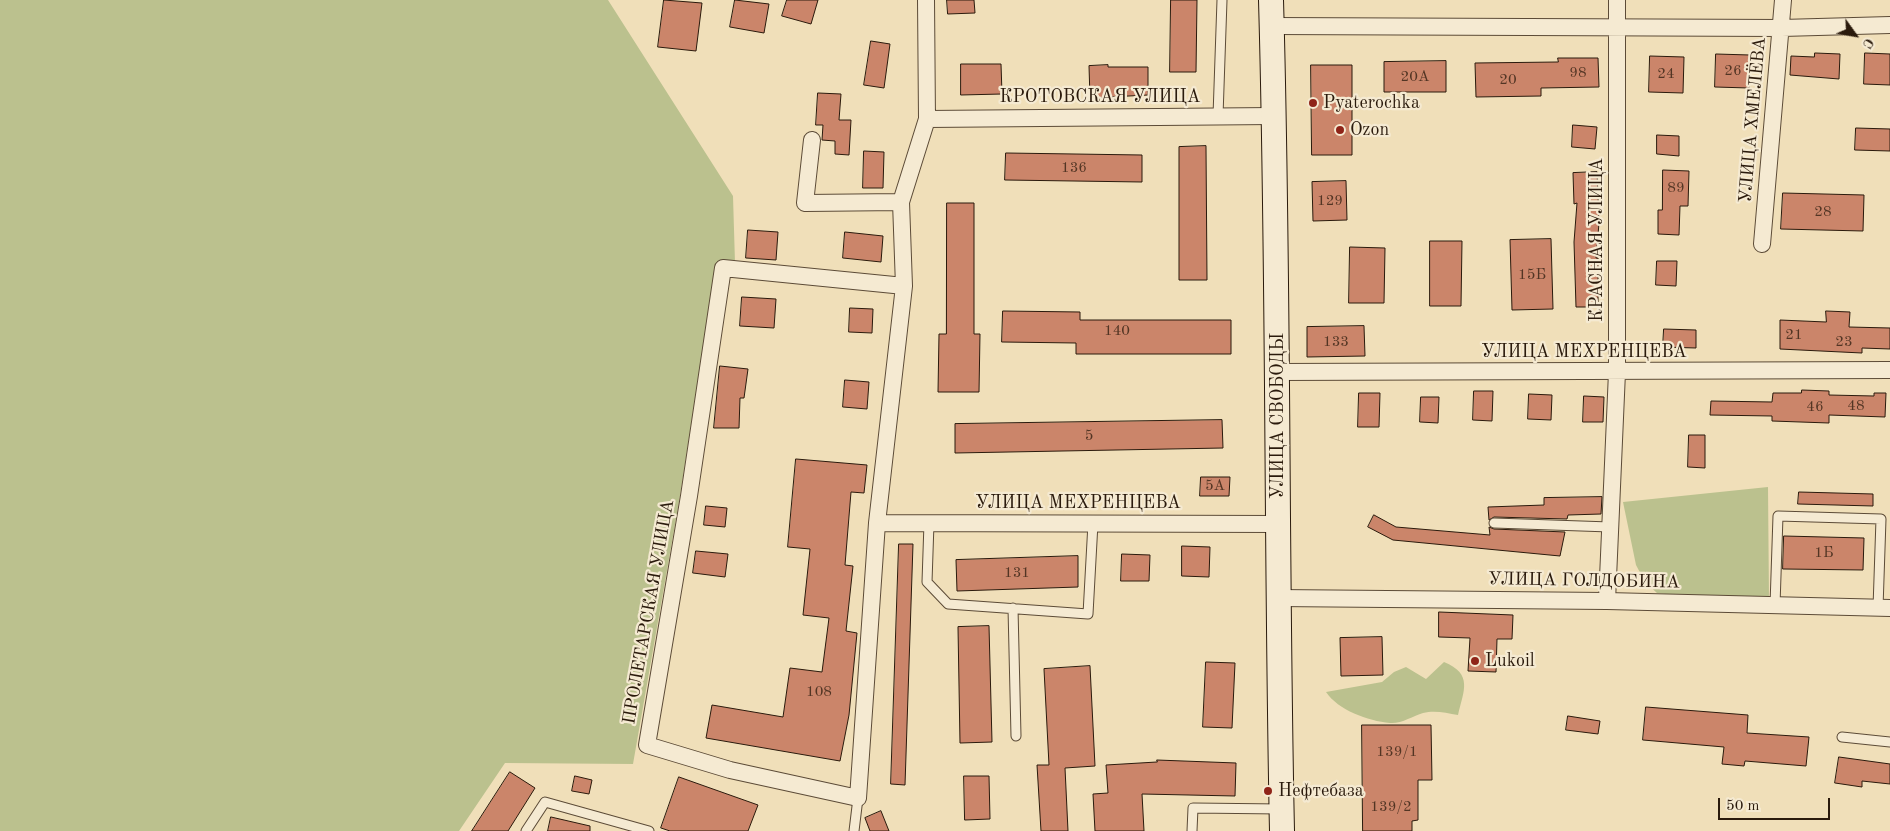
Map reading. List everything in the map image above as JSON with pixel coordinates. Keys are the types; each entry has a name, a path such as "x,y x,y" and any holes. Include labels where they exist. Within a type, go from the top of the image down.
{"main road":[{"name":"УЛИЦА СВОБОДЫ","path":"1272,0 1278,372 1279,524 1277,598 1282,820"}],"street":[{"path":"858,798 877,523 904,286 901,202 927,118 926,0"},
{"name":"КРАСНАЯ УЛИЦА","path":"1608,601 1617,372 1617,0"},
{"name":"УЛИЦА ХМЕЛЁВА","path":"1762,244 1783,0"},
{"path":"1272,26 1782,28 1890,24"},
{"name":"КРОТОВСКАЯ УЛИЦА","path":"927,118 1274,116"},
{"path":"812,140 805,203 901,202"},
{"name":"ПРОЛЕТАРСКАЯ УЛИЦА","path":"858,798 730,770 647,745 689,496 723,268 904,286"},
{"name":"УЛИЦА МЕХРЕНЦЕВА","path":"1278,372 1890,370"},
{"name":"УЛИЦА МЕХРЕНЦЕВА","path":"877,523 1279,524"},
{"name":"УЛИЦА ГОЛДОБИНА","path":"1277,598 1608,601 1884,608"}],"lane":[{"path":"1218,116 1222,0"},
{"path":"1775,605 1778,516 1881,519 1884,608"},
{"path":"929,523 927,582 948,604 1088,614 1093,523"},
{"path":"1494,523 1610,527"},
{"path":"1013,608 1016,736"},
{"path":"1842,737 1890,742"},
{"path":"854,831 858,798"},
{"path":"526,831 546,802 649,831"},
{"path":"1192,831 1192,808 1282,820"}],"green space":[{"path":"0,0 608,0 733,196 735,263 715,269 680,496 633,764 505,763 459,831 0,831"},
{"path":"1768,487 1769,600 1700,598 1657,593 1645,582 1636,565 1623,502"},
{"path":"1444,662 1453,667 1463,677 1464,690 1458,715 1427,712 1398,722 1381,722 1354,714 1338,704 1326,692 1382,682 1394,672 1406,667 1426,679"}],"building":[{"path":"664,0 702,3 696,51 658,47"},
{"path":"735,0 769,4 764,33 730,27"},
{"path":"787,0 818,0 811,24 782,16"},
{"path":"947,0 974,0 975,13 948,14"},
{"path":"1171,0 1197,0 1196,72 1170,72"},
{"path":"871,41 890,44 884,88 864,85"},
{"path":"1815,53 1840,54 1839,79 1790,75 1791,56 1814,57"},
{"path":"1865,53 1890,54 1890,85 1864,84"},
{"path":"1716,54 1750,55 1749,88 1715,87"},
{"path":"1650,56 1684,57 1683,93 1649,92"},
{"path":"1558,58 1598,58 1599,87 1541,88 1541,96 1476,97 1475,63 1558,62"},
{"path":"1446,61 1446,92 1384,92 1384,62"},
{"path":"961,64 1001,64 1002,94 961,95"},
{"path":"1108,65 1108,67 1148,67 1148,95 1090,98 1089,66"},
{"path":"1311,65 1352,65 1352,155 1312,155"},
{"path":"818,93 841,94 839,120 851,120 849,155 835,154 835,141 822,140 823,125 816,125"},
{"path":"1573,125 1597,127 1595,149 1572,147"},
{"path":"1856,128 1890,129 1890,151 1855,150"},
{"path":"1657,135 1679,136 1679,156 1657,154"},
{"path":"1206,146 1207,280 1179,280 1179,147"},
{"path":"864,151 884,152 883,188 863,188"},
{"path":"1006,153 1142,155 1142,182 1005,180"},
{"path":"1663,170 1689,171 1688,206 1680,206 1679,235 1658,234 1658,210 1662,210"},
{"path":"1597,172 1599,223 1596,258 1598,258 1598,307 1576,307 1574,242 1577,203 1574,204 1573,173"},
{"path":"1346,181 1347,220 1313,221 1312,182"},
{"path":"1783,193 1864,195 1863,231 1781,229"},
{"path":"947,203 974,203 974,334 980,334 979,392 938,392 939,334 946,334"},
{"path":"748,230 778,232 776,260 746,258"},
{"path":"845,232 883,236 881,262 843,258"},
{"path":"1551,239 1553,309 1512,310 1510,240"},
{"path":"1430,241 1462,241 1461,306 1430,306"},
{"path":"1350,247 1385,248 1384,303 1349,303"},
{"path":"1657,261 1677,261 1676,286 1656,285"},
{"path":"742,297 776,299 774,328 740,326"},
{"path":"850,308 873,309 872,333 849,332"},
{"path":"1003,311 1080,312 1080,320 1231,320 1231,354 1076,354 1076,343 1002,342"},
{"path":"1826,311 1850,312 1849,327 1890,328 1890,349 1862,348 1862,353 1780,349 1780,320 1826,322"},
{"path":"1364,326 1365,356 1307,357 1307,327"},
{"path":"1664,329 1696,330 1696,348 1663,347"},
{"path":"720,366 748,369 744,398 740,398 739,428 714,428"},
{"path":"845,380 869,382 867,409 843,407"},
{"path":"1802,390 1829,391 1829,395 1874,396 1874,393 1886,393 1885,417 1829,415 1829,423 1772,421 1772,416 1710,415 1711,401 1772,402 1773,393 1801,393"},
{"path":"1474,391 1493,391 1492,421 1473,420"},
{"path":"1359,393 1380,393 1379,427 1358,427"},
{"path":"1529,394 1552,395 1551,420 1528,419"},
{"path":"1584,396 1604,397 1603,422 1583,422"},
{"path":"1421,397 1439,397 1438,423 1420,422"},
{"path":"1222,420 1223,448 955,453 955,424"},
{"path":"1689,435 1705,435 1705,468 1688,467"},
{"path":"796,459 867,465 864,493 851,492 845,565 853,566 846,631 857,633 849,715 840,761 706,738 712,705 783,717 790,668 822,672 829,618 803,615 810,549 788,547"},
{"path":"1201,477 1230,477 1229,496 1200,496"},
{"path":"1799,492 1873,494 1873,506 1798,504"},
{"path":"1602,497 1601,514 1568,515 1567,519 1494,517 1489,520 1488,507 1544,505 1544,498"},
{"path":"706,506 727,508 725,527 704,525"},
{"path":"1374,515 1396,527 1490,535 1489,527 1494,529 1565,532 1560,556 1393,540 1368,527"},
{"path":"1784,536 1864,538 1863,570 1783,569"},
{"path":"899,544 913,544 905,785 891,784"},
{"path":"1182,546 1210,547 1209,577 1182,576"},
{"path":"696,551 728,554 725,577 693,573"},
{"path":"1122,554 1150,555 1149,581 1121,581"},
{"path":"1078,556 1078,587 957,591 956,560"},
{"path":"1439,612 1513,615 1512,639 1497,639 1496,672 1468,671 1470,638 1439,637"},
{"path":"989,626 992,742 960,743 958,627"},
{"path":"1382,637 1383,675 1341,676 1340,638"},
{"path":"1206,662 1235,663 1232,728 1203,727"},
{"path":"1090,666 1095,766 1065,768 1068,831 1041,831 1037,765 1049,765 1044,669"},
{"path":"1646,707 1748,715 1747,733 1809,737 1806,766 1745,761 1744,766 1722,764 1724,747 1643,740"},
{"path":"1568,716 1600,721 1598,734 1566,730"},
{"path":"1362,725 1431,725 1432,780 1418,780 1418,820 1412,821 1412,831 1363,831"},
{"path":"1839,757 1890,764 1890,784 1862,781 1862,787 1835,783"},
{"path":"1157,760 1236,763 1235,796 1142,794 1144,831 1095,831 1093,794 1108,793 1106,765 1157,762"},
{"path":"510,772 535,788 508,831 472,831"},
{"path":"575,776 592,780 589,794 572,791"},
{"path":"964,776 989,776 990,819 965,820"},
{"path":"679,777 758,805 748,831 670,831 661,828"},
{"path":"881,811 889,831 870,831 865,818"},
{"path":"551,817 590,826 590,831 548,831"}],"place":[{"name":"Pyaterochka","path":"1313,103"},
{"name":"Ozon","path":"1340,130"},
{"name":"Lukoil","path":"1475,661"},
{"name":"Нефтебаза","path":"1268,791"}]}
